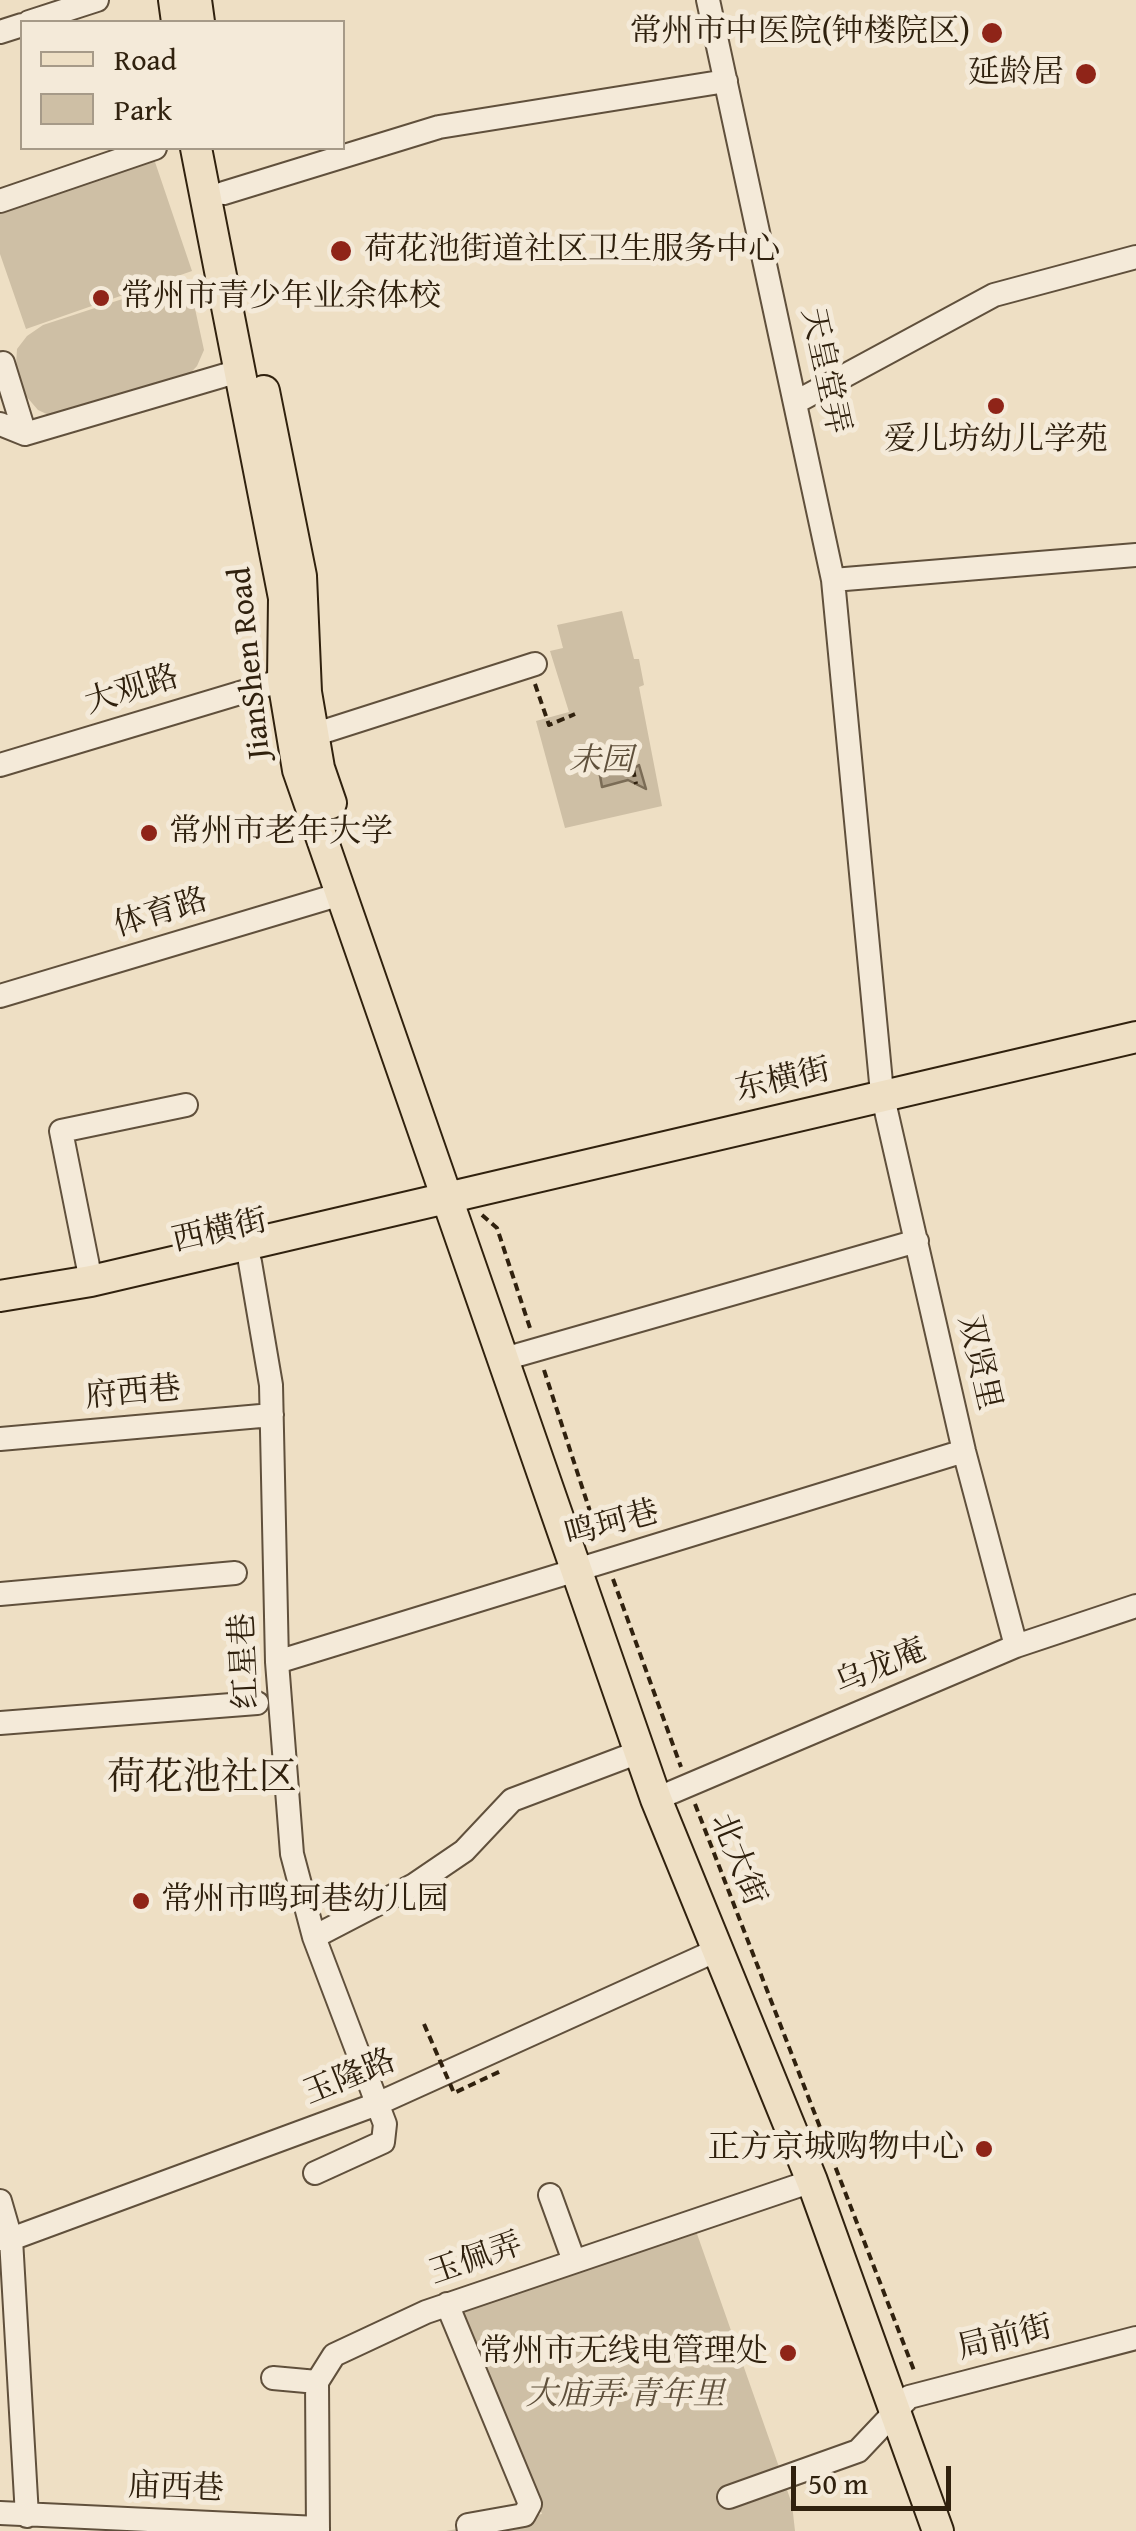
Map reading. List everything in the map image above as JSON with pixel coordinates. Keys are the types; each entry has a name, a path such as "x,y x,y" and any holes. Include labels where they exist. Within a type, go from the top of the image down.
{"main road":[{"name":"JianShen Road","path":"196,150 284,598 283,680 298,770 341,894 460,1202"},
{"name":"JianShen Road","path":"217,150 301,576 306,692 319,768 460,1202"},
{"name":"东横街","path":"460,1202 1136,1037"},
{"name":"东横街","path":"884,1101 1136,1054"},
{"name":"西横街","path":"0,1312 250,1262 460,1202"},
{"name":"西横街","path":"0,1296 91,1281 460,1202"},
{"name":"北大街","path":"460,1202 714,1950 956,2531"},
{"name":"北大街","path":"584,1568 639,1752 664,1796 829,2174 905,2405 938,2531"}],"street":[{"path":"38,20 97,0"},
{"name":"天皇堂弄","path":"708,0 798,402 833,580 884,1101"},
{"path":"224,192 439,127 726,81"},
{"path":"0,200 149,150"},
{"path":"798,402 994,295 1136,257"},
{"path":"2,363 25,434"},
{"path":"0,424 25,434 239,370"},
{"path":"833,580 1136,555"},
{"path":"313,735 532,665"},
{"name":"大观路","path":"0,765 283,680"},
{"name":"体育路","path":"0,996 341,894"},
{"name":"双贤里","path":"884,1101 964,1451 1016,1646"},
{"path":"91,1281 60,1130 186,1105"},
{"path":"512,1357 917,1241"},
{"name":"红星巷","path":"250,1262 272,1415 277,1662 292,1854 314,1937 377,2104"},
{"name":"府西巷","path":"0,1438 272,1415"},
{"name":"鸣珂巷","path":"277,1662 964,1451"},
{"path":"0,1594 234,1573"},
{"name":"乌龙庵","path":"664,1796 1016,1646 1136,1606"},
{"path":"0,1723 257,1703"},
{"path":"314,1937 414,1885 464,1851 512,1800 639,1752"},
{"name":"玉隆路","path":"6,2239 377,2104 714,1950"},
{"path":"315,2173 384,2142 385,2124 377,2104"},
{"name":"玉佩弄","path":"317,2382 334,2355 366,2336 448,2304 812,2181"},
{"path":"550,2194 574,2261"},
{"path":"0,2201 6,2239 9,2367 27,2516"},
{"path":"448,2304 530,2504 524,2515 468,2526 469,2531"},
{"name":"局前街","path":"905,2405 1136,2338"},
{"path":"729,2496 858,2451 905,2405 1136,2353"},
{"path":"274,2378 317,2382 318,2529"},
{"name":"庙西巷","path":"0,2513 318,2529"}],"path":[{"path":"532,665 549,725 575,714"},
{"path":"633,769 636,784"},
{"path":"424,2024 454,2092 503,2070"}],"green space":[{"path":"154,159 192,271 26,329 0,254 0,212"},
{"path":"153,289 176,290 194,304 204,350 197,366 183,381 53,417 38,410 26,396 16,365 17,349 27,336 43,325"},
{"name":"未园","path":"622,611 634,659 639,659 644,685 639,687 662,806 565,828 536,721 569,712 550,651 563,648 557,625"},
{"name":"大庙弄·青年里","path":"696,2231 792,2504 795,2531 446,2531 542,2514 456,2307"}],"shaded area":[{"path":"614,765 633,769 639,765 646,789 628,780 602,787 599,770"}],"place":[{"name":"常州市中医院(钟楼院区)","path":"992,33"},
{"name":"延龄居","path":"1086,74"},
{"name":"荷花池街道社区卫生服务中心","path":"341,251"},
{"name":"常州市青少年业余体校","path":"101,298"},
{"name":"爱儿坊幼儿学苑","path":"996,406"},
{"name":"常州市老年大学","path":"149,833"},
{"name":"常州市鸣珂巷幼儿园","path":"141,1901"},
{"name":"正方京城购物中心","path":"984,2149"},
{"name":"常州市无线电管理处","path":"788,2353"}],"district":[{"name":"荷花池社区","path":"202,1779"}]}
